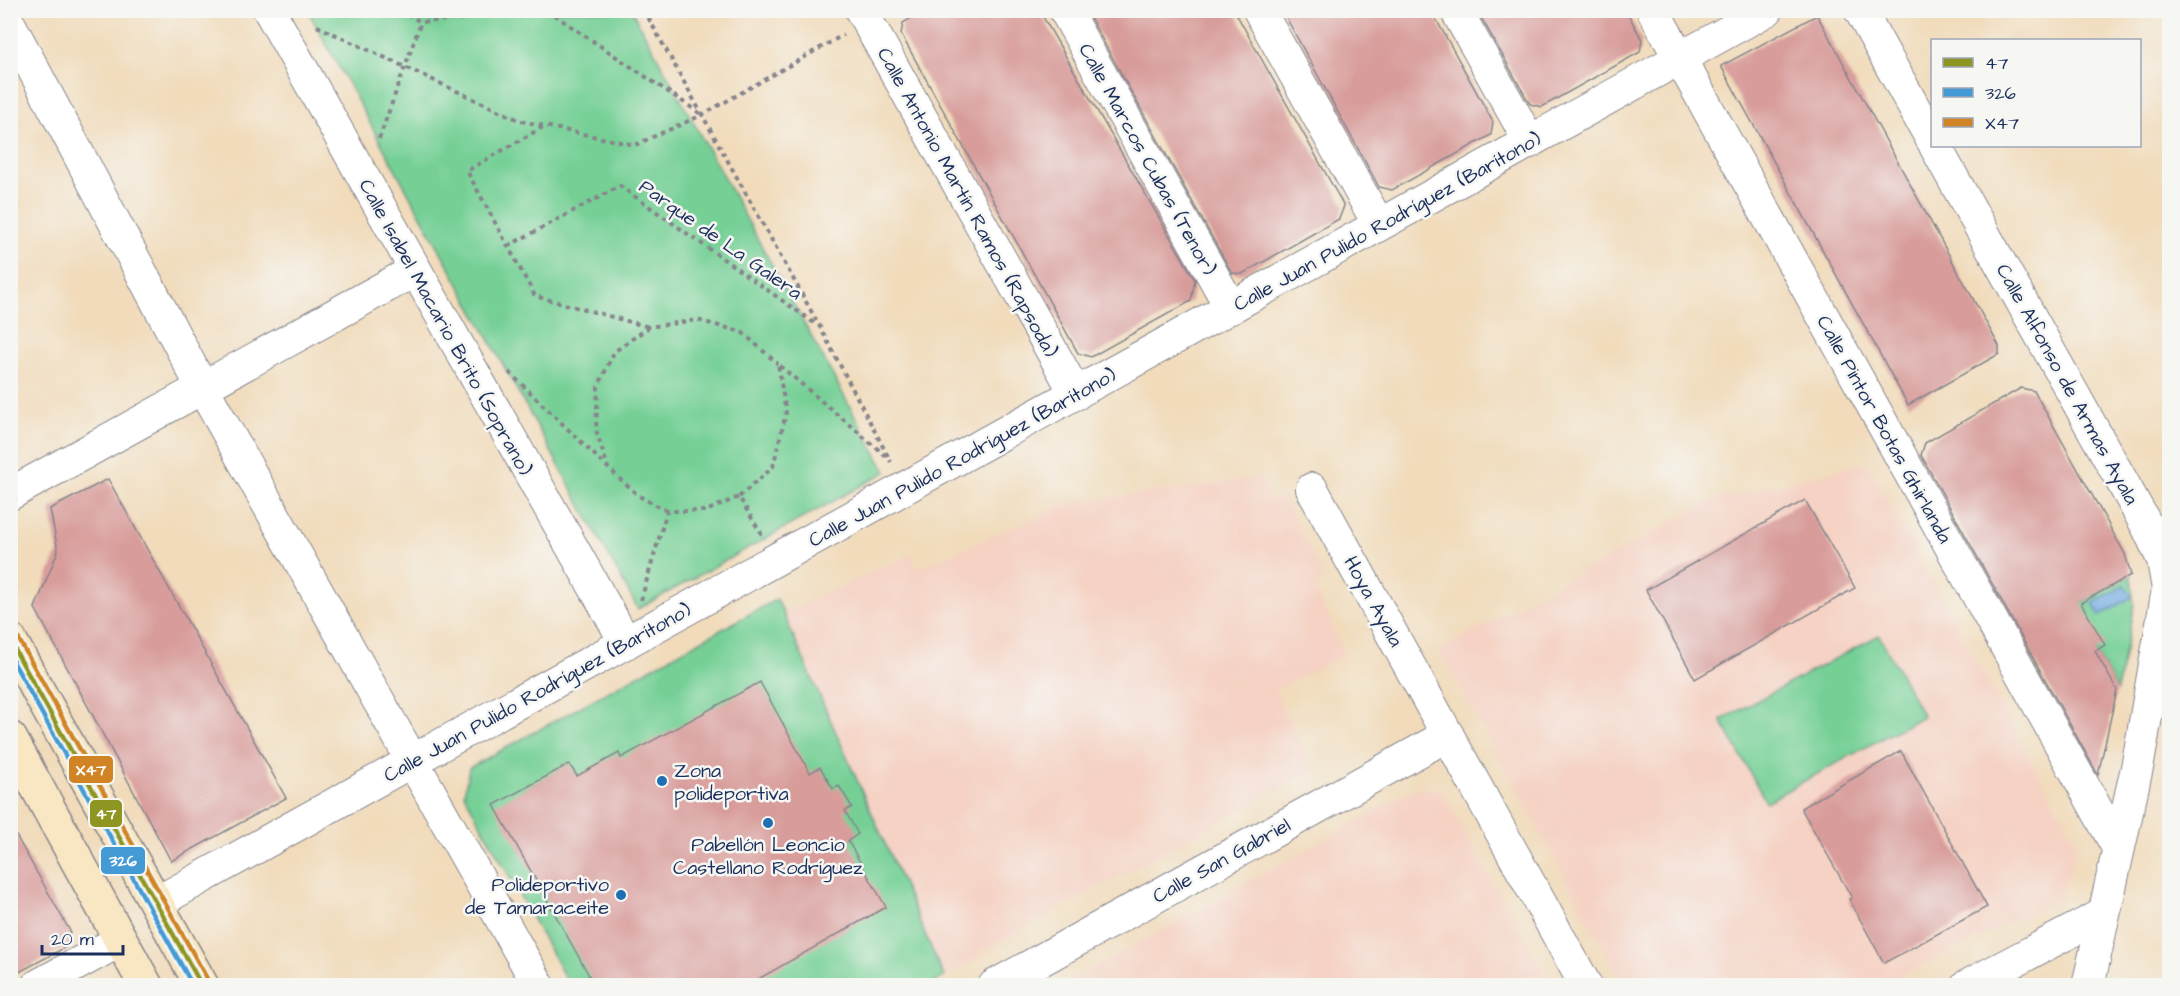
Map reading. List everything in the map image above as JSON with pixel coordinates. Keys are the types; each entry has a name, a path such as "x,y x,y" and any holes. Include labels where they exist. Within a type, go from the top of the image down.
{"street":[{"name":"Calle Isabel Macario Brito (Soprano)","path":"269,10 414,271 626,643"},
{"name":"Calle Marcos Cubas (Tenor)","path":"1065,10 1231,308"},
{"path":"1259,10 1379,225"},
{"path":"1456,10 1530,142"},
{"name":"Calle Pintor Botas Ghirlanda","path":"1653,10 2118,848"},
{"name":"Calle Juan Pulido Rodríguez (Barítono)","path":"156,903 1767,10"},
{"path":"1860,10 1931,138"},
{"name":"Calle Antonio Martín Ramos (Rapsoda)","path":"871,14 1076,394"},
{"path":"10,25 202,387 539,986"},
{"name":"Calle Alfonso de Armas Ayala","path":"1936,147 2148,528 2163,560 2168,590 2138,762 2088,986"},
{"path":"10,494 414,271"},
{"name":"Hoya Ayala","path":"1312,489 1442,724"},
{"path":"10,640 202,986"},
{"path":"1442,724 1586,986"},
{"name":"Calle San Gabriel","path":"994,986 1442,724"},
{"path":"10,738 146,986"},
{"path":"1967,986 2104,914"},
{"path":"36,986 121,940"}],"path":[{"path":"399,10 421,22 462,19 474,10"},
{"name":"Parque de La Galera","path":"547,10 702,115"},
{"name":"Parque de La Galera","path":"644,10 820,327 889,459 908,487"},
{"path":"317,26 520,121 635,145 702,115 871,14"},
{"path":"379,139 421,22"},
{"name":"Parque de La Galera","path":"543,126 467,171 535,296 649,327 697,320 742,332 889,459"},
{"name":"Parque de La Galera","path":"508,246 620,186 820,327"},
{"name":"Parque de La Galera","path":"608,468 596,430 598,387 614,352 649,327"},
{"path":"506,369 639,496 667,511 706,511 739,497 773,467 786,413 778,364"},
{"path":"739,497 764,539"},
{"path":"638,609 667,511"}],"shaded area":[{"path":"1867,463 2078,845 2061,898 1881,985 1624,985 1439,650 1710,501"},
{"path":"1260,478 1271,501 1283,496 1324,577 1314,586 1345,655 1275,690 1313,770 983,951 984,954 944,977 779,615 911,554 918,569 1069,503"},
{"path":"1420,786 1443,793 1551,985 1063,985"}],"green space":[{"path":"308,11 632,11 886,472 638,609"},
{"path":"2131,575 2134,605 2117,690 2095,651 2081,603"},
{"name":"Zona polideportiva","path":"777,599 944,977 928,986 569,985 464,794 469,768"},
{"path":"1879,635 1923,716 1766,802 1721,720"}],"water":[{"path":"2125,585 2132,597 2100,616 2093,603"}],"building":[{"path":"925,10 1039,10 1195,280 1191,301 1091,357 1078,353 901,34 903,23"},
{"path":"1086,10 1234,10 1344,206 1339,219 1242,274 1232,273"},
{"path":"1282,10 1431,10 1493,122 1491,135 1392,190 1379,187"},
{"path":"1477,10 1626,10 1642,40 1640,52 1542,107 1530,104"},
{"path":"1817,15 1999,346 1999,354 1908,405 1721,66"},
{"path":"2021,388 2034,391 2125,554 2131,575 2081,603 2105,645 2095,651 2117,690 2098,775 1921,455 1925,443"},
{"path":"108,479 286,798 171,861 35,608 58,551 50,509"},
{"path":"1805,500 1855,588 1695,679 1646,590"},
{"name":"Zona polideportiva","path":"760,682 810,773 820,767 833,789 839,786 852,807 845,811 858,834 848,841 886,907 746,986 595,986 494,805 569,764 577,776 619,753 621,758"},
{"path":"1901,751 1987,907 1884,963 1849,899 1852,898 1801,808"},
{"path":"10,825 70,931 66,947 10,977"}],"transit line":[{"name":"X47","path":"17,636 209,982"},
{"name":"47","path":"10,641 202,986"},
{"name":"326","path":"10,656 193,986"}],"place":[{"name":"Zona polideportiva","path":"662,781"},
{"name":"Pabellón Leoncio Castellano Rodríguez","path":"768,823"},
{"name":"Polideportivo de Tamaraceite","path":"621,895"}]}
